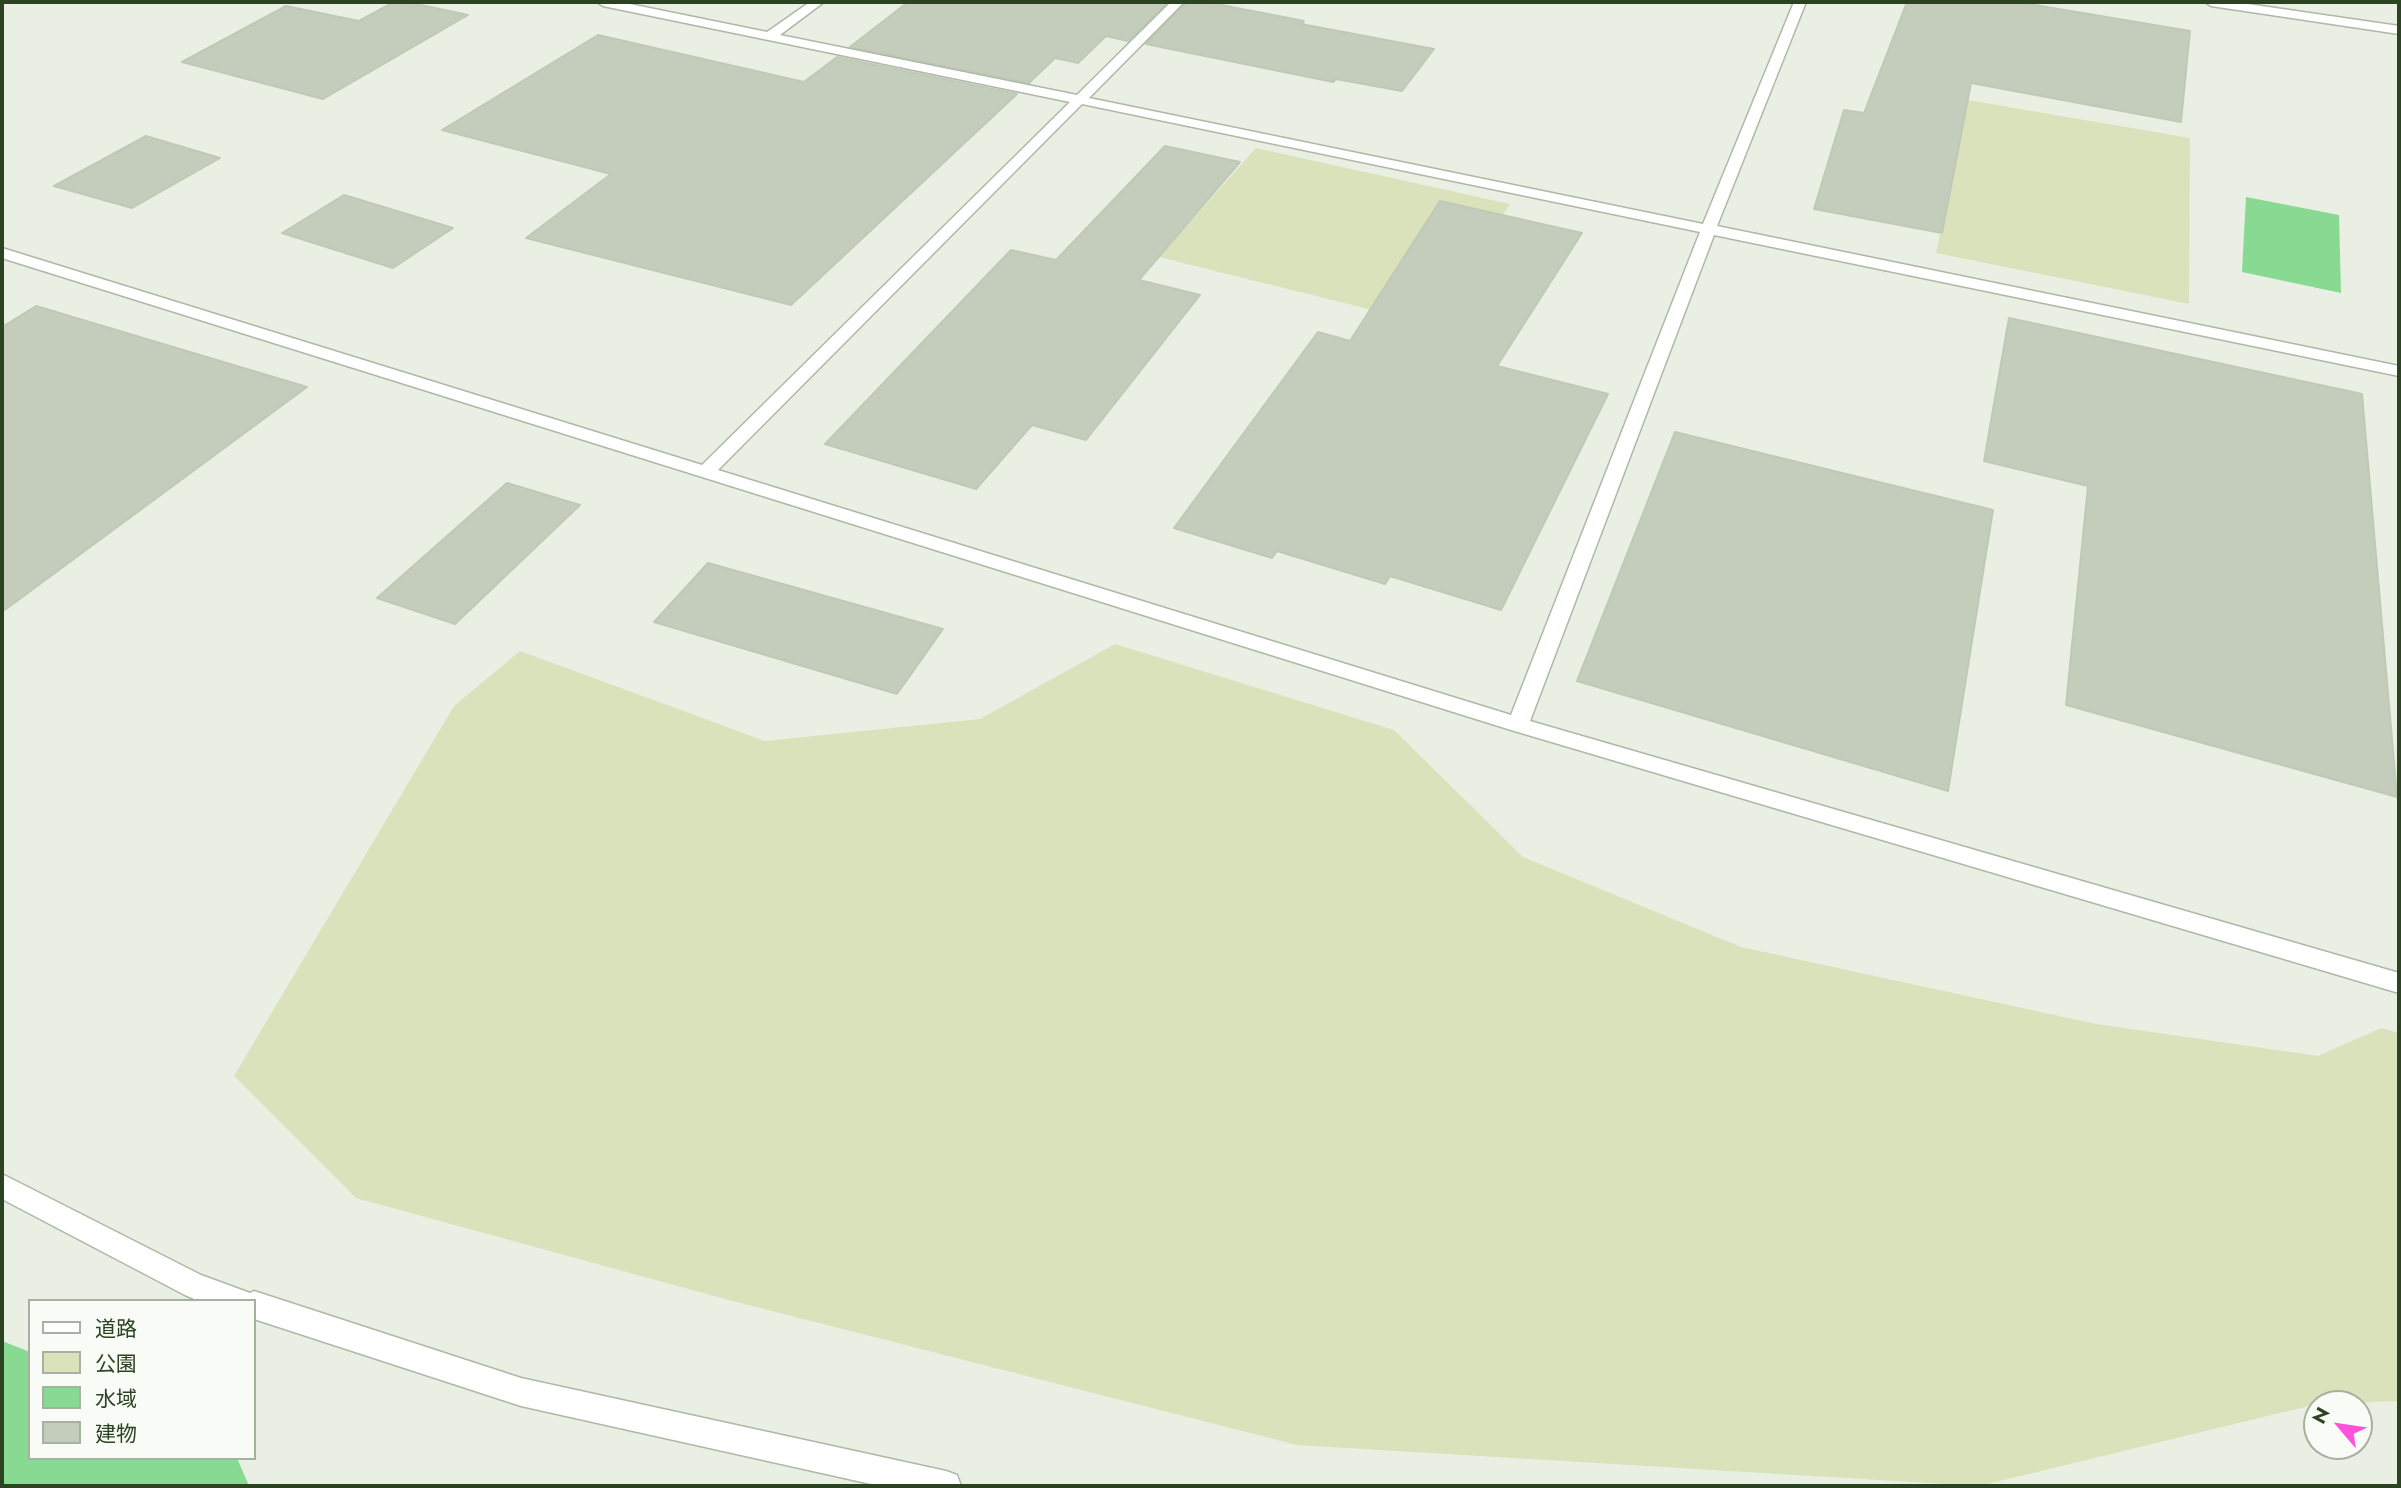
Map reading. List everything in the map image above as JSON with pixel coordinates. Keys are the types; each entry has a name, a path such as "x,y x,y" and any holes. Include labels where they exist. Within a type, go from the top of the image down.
{"street":[{"path":"603,2 1709,227 2399,371"},
{"path":"771,35 818,2"},
{"path":"705,472 1077,99 1178,2"},
{"path":"1518,725 1709,227 1800,2"},
{"path":"2211,2 2399,30"},
{"path":"2,253 1518,725 2399,983"},
{"path":"2,1186 195,1286 234,1299"},
{"path":"256,1306 522,1392 946,1486"}],"green space":[{"path":"1968,100 2190,138 2189,304 1936,253"},
{"path":"1256,148 1510,204 1433,325 1159,257"},
{"path":"1115,644 1394,730 1523,857 1741,947 2096,1024 2318,1056 2381,1028 2399,1033 2399,1401 2373,1402 2373,1390 2303,1390 2303,1407 1979,1486 1297,1445 725,1299 356,1198 234,1076 454,706 520,651 765,741 980,719"}],"water":[{"path":"2246,197 2339,215 2341,293 2242,272"}],"building":[{"path":"394,2 407,2 468,15 323,99 182,62 286,6 359,21"},
{"path":"908,2 1168,2 1128,41 1106,36 1078,63 1055,58 1029,83 850,47"},
{"path":"1187,2 1206,2 1304,21 1301,24 1434,49 1402,91 1336,79 1333,82 1146,44"},
{"path":"1907,2 2017,2 2190,31 2181,122 1971,83 1942,233 1814,209 1844,110 1864,113"},
{"path":"598,35 804,82 837,57 1017,94 791,305 526,238 611,174 442,130"},
{"path":"146,136 220,158 132,208 54,186"},
{"path":"1165,146 1240,162 1139,280 1200,295 1086,440 1032,425 976,489 825,444 1011,250 1056,260"},
{"path":"344,195 453,228 393,268 282,233"},
{"path":"1440,201 1582,233 1497,366 1608,394 1501,610 1390,576 1385,584 1277,551 1272,558 1174,528 1318,332 1350,341"},
{"path":"36,306 307,387 2,612 2,327"},
{"path":"2009,318 2362,394 2397,797 2066,705 2088,486 1984,461"},
{"path":"1675,432 1993,510 1948,791 1577,681"},
{"path":"507,483 580,505 455,624 377,598"},
{"path":"708,563 943,629 897,694 654,622"}],"waterway":[{"path":"2,1413 28,1427"},
{"path":"110,1460 174,1486"}]}
